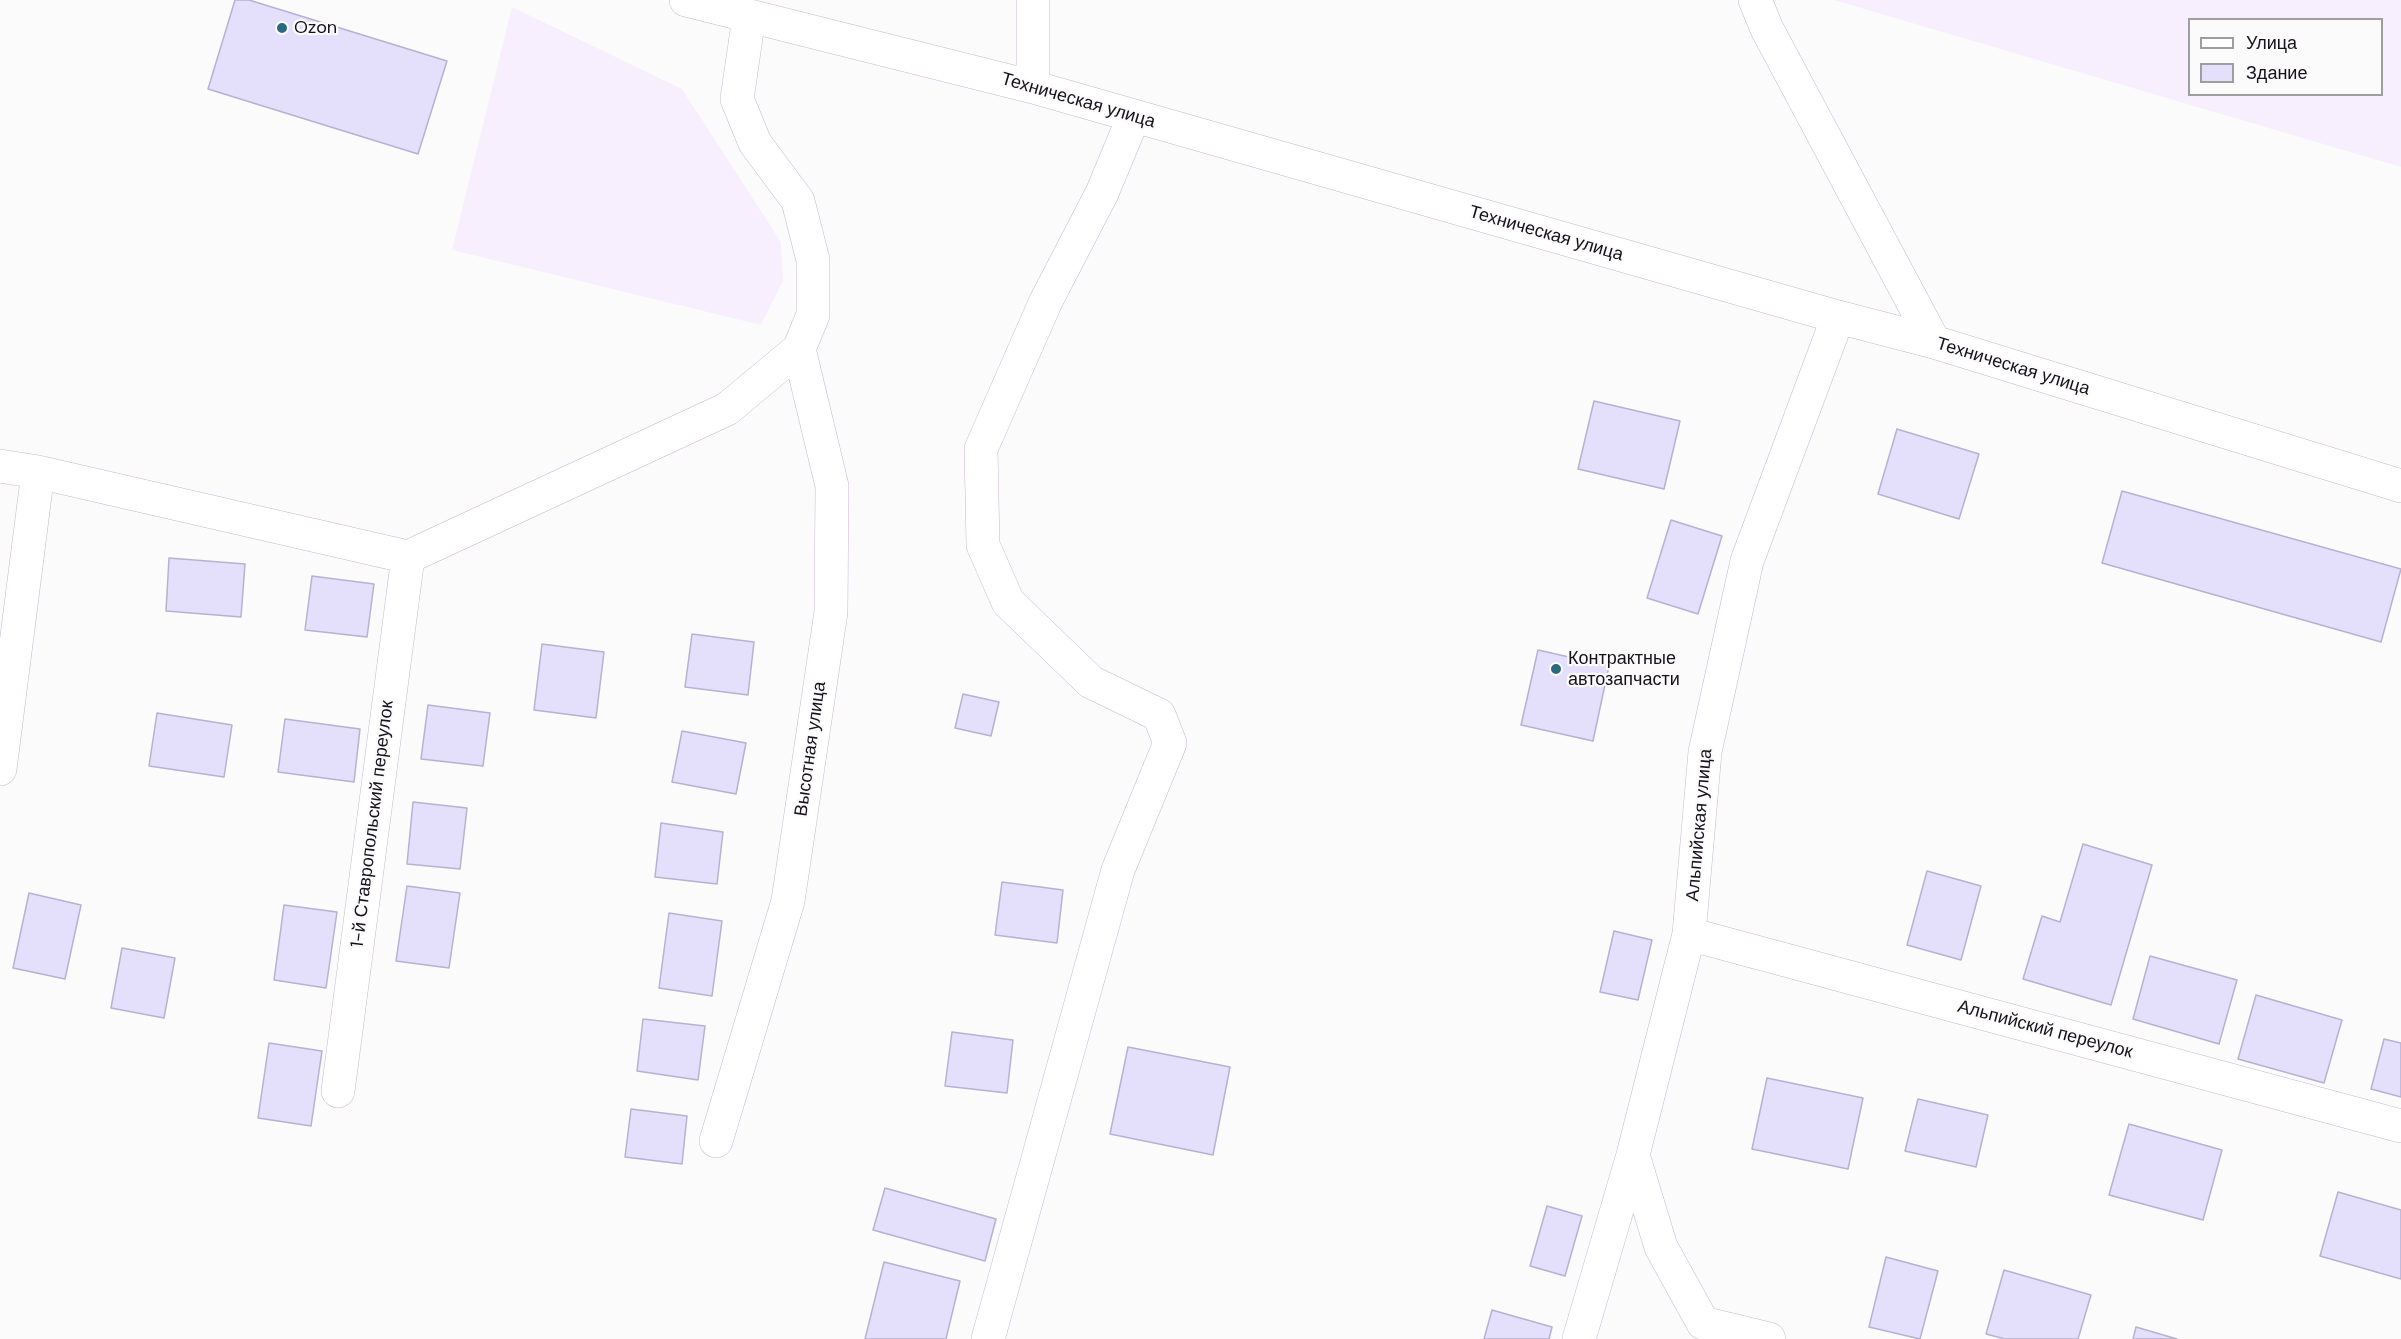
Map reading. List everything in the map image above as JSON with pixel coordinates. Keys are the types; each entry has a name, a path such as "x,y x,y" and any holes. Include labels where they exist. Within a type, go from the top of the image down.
{"street":[{"name":"Техническая улица","path":"686,0 1033,87 1838,317 1934,342 2401,486"},
{"path":"1033,0 1033,87"},
{"path":"1755,0 1767,28 1934,342"},
{"path":"0,466 38,472 408,557 727,409 799,349 813,315 813,260 798,201 755,143 737,99 749,17"},
{"path":"987,1339 1118,870 1170,743 1159,715 1091,682 1008,602 983,545 981,448 1047,301 1102,193 1134,116"},
{"name":"Альпийская улица","path":"1579,1339 1633,1155 1689,934 1705,752 1747,561 1838,317"},
{"name":"Высотная улица","path":"716,1142 788,901 831,612 832,486 799,349"},
{"path":"0,769 38,472"},
{"name":"1-й Ставропольский переулок","path":"338,1091 408,557"},
{"name":"Альпийский переулок","path":"1689,934 2401,1126"},
{"path":"1633,1155 1661,1247 1703,1323 1769,1339"}],"shaded area":[{"path":"1834,0 2401,0 2401,167"},
{"path":"512,7 682,89 781,242 783,281 761,325 452,250"}],"building":[{"path":"235,0 249,0 447,61 418,154 208,89"},
{"path":"1594,401 1680,421 1664,489 1578,469"},
{"path":"1897,429 1979,454 1959,519 1878,494"},
{"path":"2122,491 2401,569 2381,642 2102,563"},
{"path":"1671,520 1722,536 1698,614 1647,598"},
{"path":"169,558 245,564 241,617 166,611"},
{"path":"312,576 374,584 367,637 305,630"},
{"path":"692,634 754,642 748,695 685,687"},
{"path":"542,644 604,652 596,718 534,710"},
{"path":"1538,650 1609,666 1593,741 1521,725"},
{"path":"963,694 999,702 991,736 955,728"},
{"path":"428,705 490,713 483,766 421,759"},
{"path":"157,713 232,725 224,777 149,766"},
{"path":"285,719 360,729 354,782 278,772"},
{"path":"682,731 746,743 736,794 672,782"},
{"path":"413,802 467,808 460,869 407,864"},
{"path":"661,823 723,832 717,884 655,877"},
{"path":"2083,844 2152,865 2111,1005 2023,979 2042,916 2060,922"},
{"path":"1927,871 1981,886 1961,960 1907,945"},
{"path":"1002,882 1063,890 1057,943 995,935"},
{"path":"407,886 460,893 449,968 396,961"},
{"path":"29,893 81,905 65,979 13,968"},
{"path":"284,905 337,912 326,988 274,980"},
{"path":"669,913 722,921 712,996 659,988"},
{"path":"1614,931 1652,940 1638,1000 1600,992"},
{"path":"122,948 175,958 164,1018 111,1008"},
{"path":"2150,956 2237,980 2219,1044 2133,1019"},
{"path":"2256,995 2342,1020 2324,1083 2238,1059"},
{"path":"643,1019 705,1026 698,1080 637,1071"},
{"path":"952,1032 1013,1040 1007,1093 945,1086"},
{"path":"2384,1039 2401,1043 2401,1097 2371,1089"},
{"path":"269,1043 322,1051 311,1126 258,1118"},
{"path":"1128,1047 1230,1067 1213,1155 1110,1134"},
{"path":"1767,1078 1863,1098 1848,1169 1752,1149"},
{"path":"1918,1099 1988,1115 1976,1167 1905,1151"},
{"path":"631,1109 687,1116 682,1164 625,1157"},
{"path":"2129,1124 2222,1150 2203,1220 2109,1195"},
{"path":"885,1188 996,1219 985,1261 873,1230"},
{"path":"2338,1192 2401,1210 2401,1279 2320,1256"},
{"path":"1547,1206 1582,1216 1565,1276 1530,1266"},
{"path":"1886,1257 1938,1271 1920,1339 1869,1327"},
{"path":"884,1262 960,1281 946,1339 865,1339"},
{"path":"2004,1270 2091,1295 2078,1339 2005,1339 1986,1334"},
{"path":"1492,1310 1552,1327 1549,1339 1484,1339"},
{"path":"2136,1327 2177,1339 2133,1339"}],"place":[{"name":"Ozon","path":"282,28"},
{"name":"Контрактные автозапчасти","path":"1556,669"}]}
